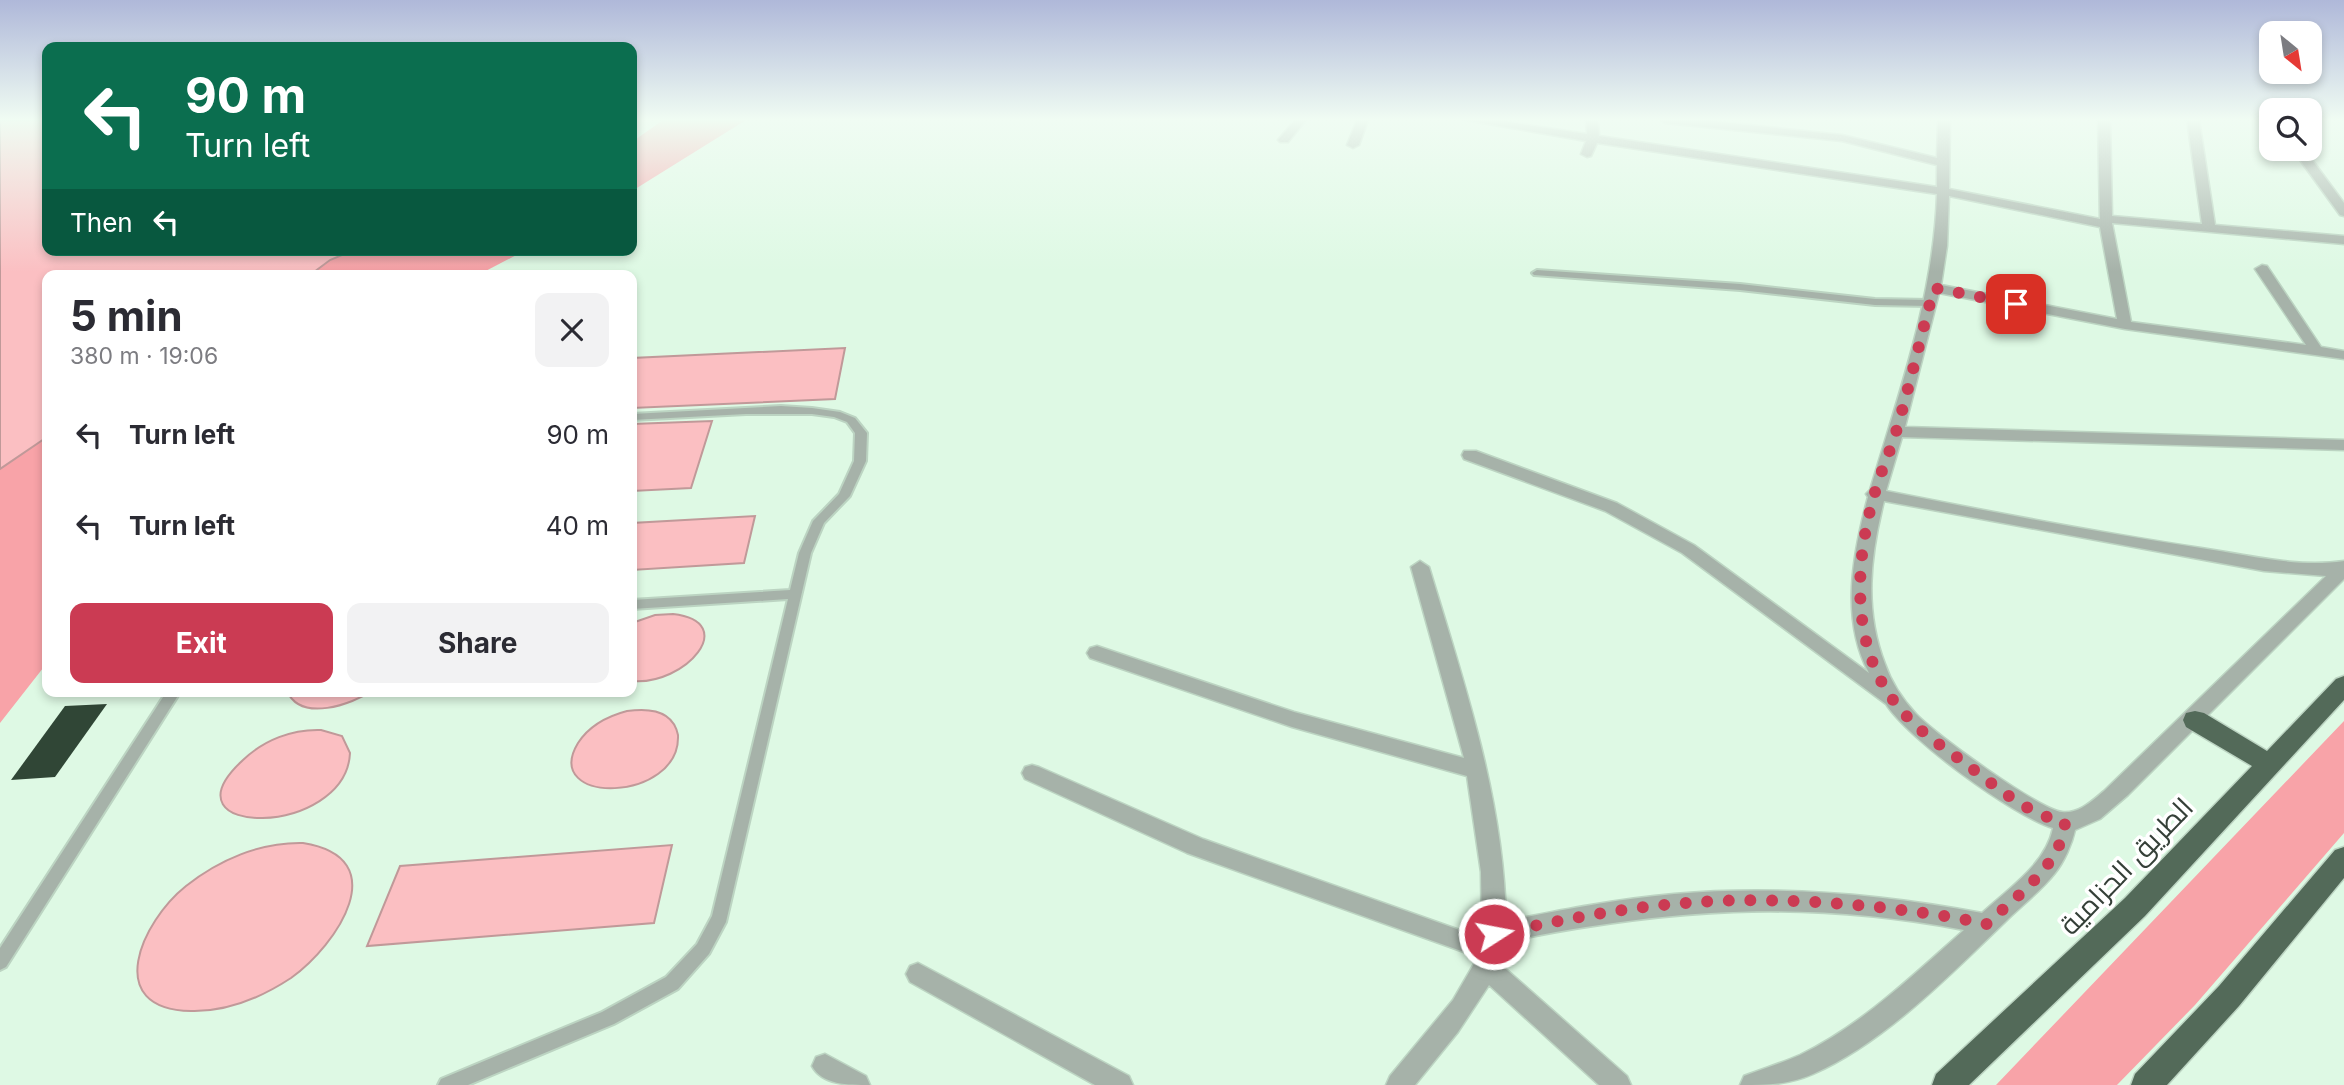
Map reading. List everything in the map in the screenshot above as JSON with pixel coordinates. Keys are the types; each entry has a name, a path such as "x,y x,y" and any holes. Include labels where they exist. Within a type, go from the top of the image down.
{"highway":[{"name":"الطريق الحزامية","path":"1947,1085 2135,907 2344,685"},
{"path":"2194,720 2268,764"},
{"path":"2147,1085 2229,996 2344,858"}],"street":[{"path":"1805,171 1941,191 2106,221 2209,226 2344,240"},
{"path":"1895,703 1877,671 1861,614 1860,570 1874,494 1896,432 1932,296 1943,238 1942,171"},
{"path":"2105,171 2106,221 2125,325"},
{"path":"2201,171 2209,226"},
{"path":"2314,171 2344,212"},
{"path":"2262,268 2316,350 2344,365"},
{"path":"1932,296 2344,355"},
{"path":"1896,432 2344,445"},
{"path":"1470,455 1611,507 1688,549 1895,703 1928,736 2017,800 2053,820 2065,822 2076,821 2107,801 2194,720 2344,568"},
{"path":"1874,494 2121,541 2279,566 2333,570 2344,568"},
{"path":"1399,1085 1469,996 1491,951 1490,838 1462,713 1420,567"},
{"path":"1097,653 1292,719 1475,770"},
{"path":"1032,773 1195,846 1491,951 1618,1085"},
{"path":"1753,1085 1806,1065 1842,1045 1894,1007 2047,866 2062,839 2065,822"},
{"path":"1491,951 1647,907 1752,900 1877,908 1944,915 1987,924"},
{"path":"918,974 1120,1085"},
{"path":"825,1066 857,1085"}],"lane":[{"path":"1538,273 1740,286 1875,302 1932,296"},
{"path":"447,1085 608,1018 672,983 703,949 720,918 805,553 819,521 844,496 860,461 861,433 851,419 834,413 799,411 637,417"},
{"path":"637,604 796,594"},
{"path":"0,962 170,697"}],"shaded area":[{"path":"0,171 42,171 42,256 340,256 317,270 42,270 42,440 0,469"},
{"path":"637,171 665,171 637,188"},
{"path":"340,256 514,256 488,270 317,270"},
{"path":"845,348 835,399 637,408 637,358"},
{"path":"712,421 691,488 637,491 637,424"},
{"path":"42,440 42,669 0,723 0,469"},
{"path":"755,516 744,563 637,570 637,523"},
{"path":"673,614 693,619 703,629 704,640 698,652 686,664 670,674 652,680 637,681 637,621 655,615"},
{"path":"291,697 360,697 327,708 303,706"},
{"path":"627,711 659,712 671,720 678,735 673,757 658,774 638,784 615,788 594,786 578,778 572,764 578,743 600,722"},
{"path":"2344,721 2344,833 2195,1005 2117,1085 1996,1085"},
{"path":"321,730 342,736 350,753 341,781 320,801 292,813 263,818 238,815 223,804 223,786 251,753 279,737 300,731"},
{"path":"287,843 303,843 331,852 347,866 352,884 349,904 340,925 309,963 291,978 268,991 217,1009 191,1011 163,1006 146,996 138,980 138,961 145,940 170,901 212,868 241,854"},
{"path":"672,845 654,923 367,946 400,866"}],"building":[{"path":"107,704 55,777 11,780 65,706"}],"route":[{"path":"1494,934 1577,917 1647,907 1752,900 1877,908 1944,915 1987,924 2047,866 2062,839 2065,822 2053,820 2017,800 1928,736 1908,717 1895,703 1877,671 1861,614 1860,570 1874,494 1896,432 1934,288 2016,304"}]}
